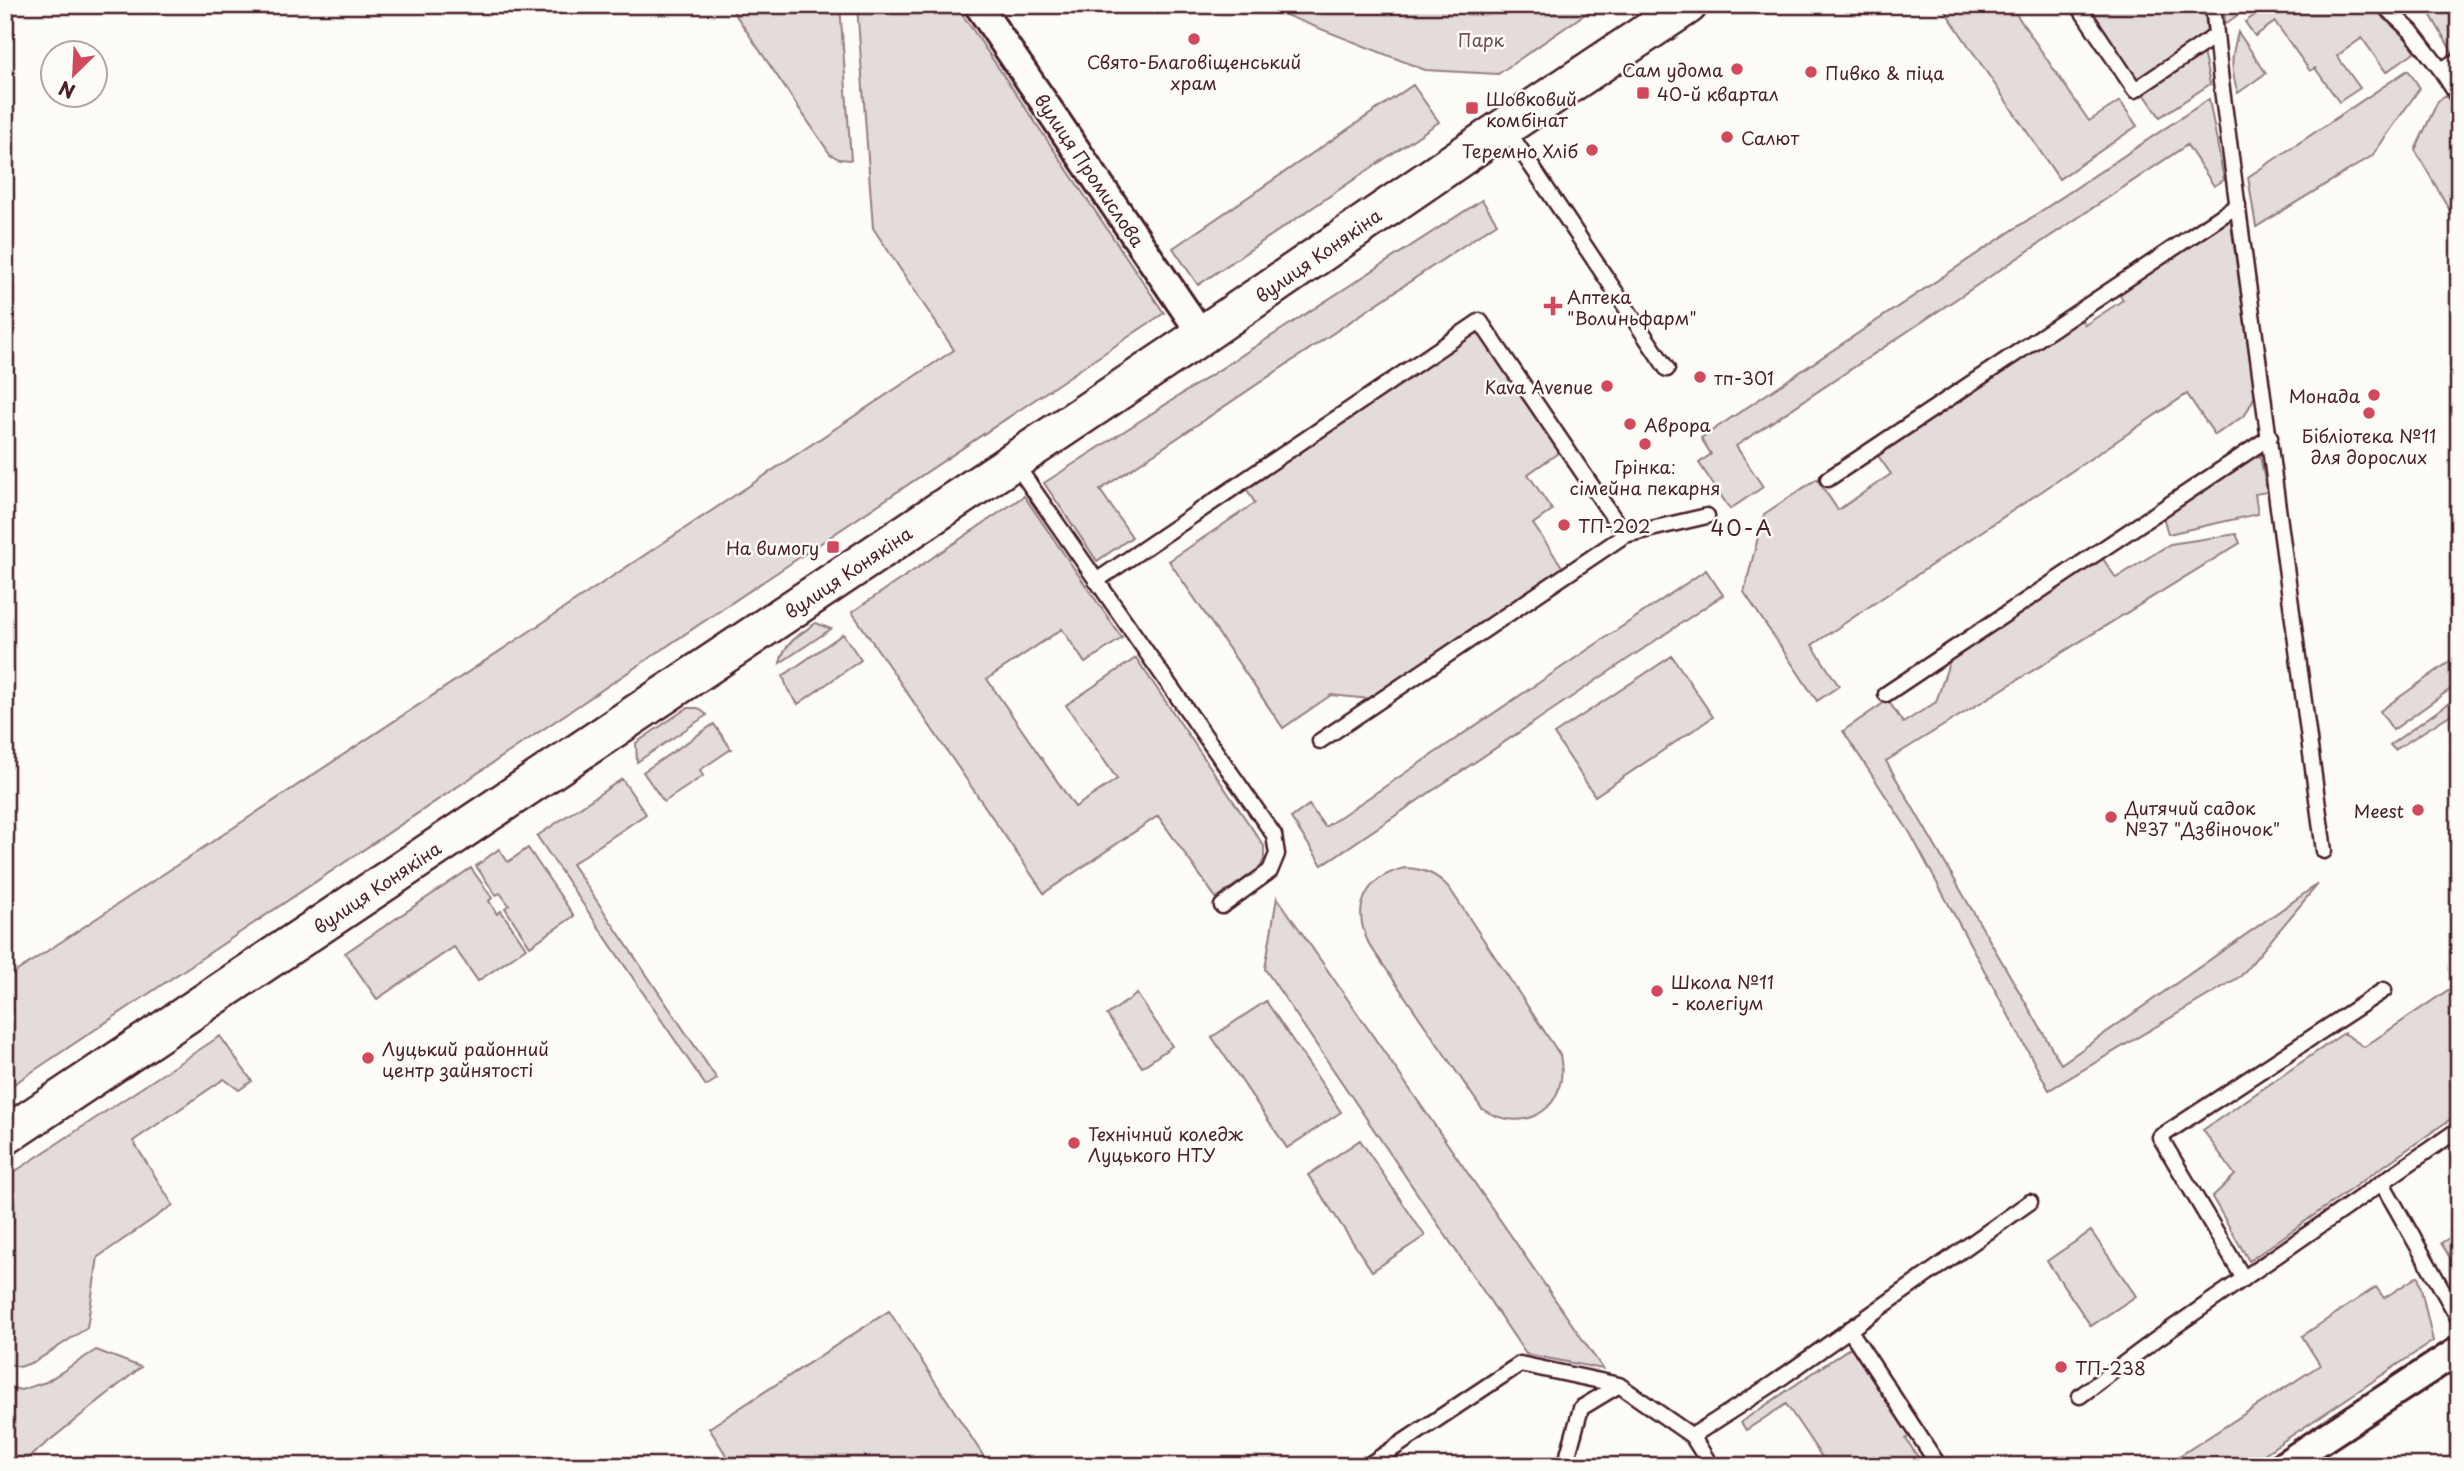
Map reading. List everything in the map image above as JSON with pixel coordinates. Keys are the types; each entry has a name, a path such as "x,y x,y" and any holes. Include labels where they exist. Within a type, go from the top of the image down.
{"street":[{"name":"вулиця Промислова","path":"978,5 1202,335"},
{"name":"вулиця Конякіна","path":"5,1136 1202,335 1688,5"},
{"path":"2282,1466 2459,1350"}],"lane":[{"path":"2078,5 2135,90 2215,36"},
{"path":"2213,5 2324,851"},
{"path":"2383,5 2411,31 2459,98"},
{"path":"2441,70 2459,59"},
{"path":"1505,127 1667,369"},
{"path":"1828,479 2238,205"},
{"path":"1096,581 1480,321 1625,535"},
{"path":"1886,694 2270,437"},
{"path":"1013,461 1274,835 1277,854 1270,871 1222,906"},
{"path":"1320,741 1625,535 1707,516"},
{"path":"2244,1279 2160,1137 2384,990"},
{"path":"2080,1396 2459,1129"},
{"path":"2382,1183 2459,1319"},
{"path":"1692,1436 1771,1385 2030,1202"},
{"path":"1849,1329 1939,1466"},
{"path":"1367,1466 1520,1364 1619,1385 1692,1436 1712,1466"},
{"path":"1565,1466 1581,1408 1619,1385"}],"green space":[{"path":"729,5 840,5 851,160 839,159 830,154"},
{"path":"857,5 956,5 1164,313 5,1090 5,979 954,350 873,228"},
{"name":"Парк","path":"1260,5 1598,5 1498,74 1425,70"},
{"path":"1941,5 2010,5 2089,121 2120,101 2137,126 2059,179"},
{"path":"2088,5 2204,5 2207,35 2138,81"},
{"path":"2224,5 2252,5 2225,24"},
{"path":"2269,5 2371,5 2417,50 2386,72 2362,38 2337,56 2360,88 2339,102 2315,68 2310,71 2275,22 2255,36 2245,22"},
{"path":"2459,5 2459,52 2454,55 2426,7"},
{"path":"2238,32 2266,73 2238,93 2232,62"},
{"path":"2203,52 2210,84 2160,117 2143,92"},
{"path":"2408,70 2420,88 2372,156 2256,227 2248,177"},
{"path":"1413,85 1439,122 1198,285 1173,248"},
{"path":"2446,96 2459,115 2459,226 2415,150 2438,101"},
{"path":"2209,99 2224,180 2214,186 2187,145 1736,446 1763,487 1730,509 1699,463 1711,454 1701,438"},
{"path":"1482,200 1497,223 1100,490 1132,537 1097,561 1044,483"},
{"path":"2230,217 2255,396 2245,415 2215,435 2187,394 1812,645 1839,686 1817,701 1744,592 1764,514 1817,479 1838,510 1891,474 1876,453 2079,317 2085,325 2123,300 2118,292"},
{"path":"1479,331 1561,451 1528,474 1552,510 1533,524 1563,568 1370,699 1331,695 1283,728 1169,561 1255,503 1246,488"},
{"path":"2260,456 2267,492 2255,494 2258,514 2168,534 2163,516 2249,458"},
{"path":"1024,496 1122,638 1085,663 1062,629 987,679 1075,807 1117,779 1066,705 1136,658 1264,846 1264,859 1260,868 1216,898 1158,816 1044,893 852,612"},
{"path":"2236,534 2240,543 1886,761 2061,1064 2318,884 2241,976 2049,1090 1910,833 1843,731 1888,700 1903,723 1936,702 1950,660 2101,556 2116,578 2170,544"},
{"path":"1706,570 1723,595 1322,865 1291,818 1309,805 1325,827"},
{"path":"816,623 831,629 780,663 789,644"},
{"path":"843,634 861,660 798,704 788,690 783,676"},
{"path":"2459,655 2459,683 2393,730 2380,711"},
{"path":"1672,656 1713,717 1595,796 1554,734"},
{"path":"2459,696 2459,709 2395,750 2390,745"},
{"path":"687,708 698,708 707,715 637,762 636,743"},
{"path":"714,724 731,749 700,770 703,776 664,802 643,772"},
{"path":"622,779 646,814 572,864 717,1079 706,1086 537,836"},
{"path":"528,848 574,916 530,946 505,908 509,905 500,893 496,895 476,866 499,849 508,862"},
{"path":"471,868 492,898 489,901 497,914 501,911 526,948 478,981 454,947 377,999 345,953"},
{"path":"1405,868 1430,873 1450,889 1560,1055 1562,1073 1559,1089 1542,1112 1529,1118 1514,1120 1498,1117 1482,1109 1369,944 1361,918 1365,896 1380,879"},
{"path":"1277,897 1603,1369 1526,1354 1265,969"},
{"path":"2457,984 2459,1113 2249,1261 2212,1197 2235,1175 2203,1130 2344,1033 2364,1047"},
{"path":"1137,994 1172,1046 1142,1067 1107,1015"},
{"path":"1266,1001 1341,1112 1287,1148 1212,1037"},
{"path":"220,1036 252,1081 239,1090 224,1079 133,1141 173,1205 98,1257 87,1328 36,1361 20,1367 5,1363 5,1178"},
{"path":"1360,1140 1425,1236 1372,1271 1308,1175"},
{"path":"2091,1231 2136,1296 2091,1326 2047,1261"},
{"path":"2459,1232 2459,1272 2441,1243"},
{"path":"2418,1276 2433,1341 2246,1466 2164,1466 2320,1365 2302,1336 2376,1287 2384,1298"},
{"path":"889,1311 990,1466 733,1466 709,1428"},
{"path":"1851,1347 1911,1435 1906,1439 1924,1466 1828,1466 1786,1404 1746,1430 1741,1422"},
{"path":"96,1350 141,1367 18,1466 5,1466 5,1386 21,1390 46,1382"}],"place":[{"name":"Свято-Благовіщенський храм","path":"1194,39"},
{"name":"Сам удома","path":"1737,69"},
{"name":"Пивко & піца","path":"1811,72"},
{"name":"40-й квартал","path":"1643,93"},
{"name":"Шовковий комбінат","path":"1472,108"},
{"name":"Салют","path":"1727,137"},
{"name":"Теремно Хліб","path":"1592,150"},
{"name":"Аптека \"Волиньфарм\"","path":"1553,306"},
{"name":"тп-301","path":"1700,377"},
{"name":"Kava Avenue","path":"1607,386"},
{"name":"Монада","path":"2374,395"},
{"name":"Бібліотека №11 для дорослих","path":"2369,413"},
{"name":"Аврора","path":"1630,424"},
{"name":"Грінка: сімейна пекарня","path":"1645,444"},
{"name":"ТП-202","path":"1564,525"},
{"name":"На вимогу","path":"833,547"},
{"name":"Meest","path":"2418,810"},
{"name":"Дитячий садок №37 \"Дзвіночок\"","path":"2111,817"},
{"name":"Школа №11 - колегіум","path":"1657,991"},
{"name":"Луцький районний центр зайнятості","path":"368,1058"},
{"name":"Технічний коледж Луцького НТУ","path":"1074,1143"},
{"name":"ТП-238","path":"2061,1367"}],"district":[{"name":"40-А","path":"1742,527"}]}
